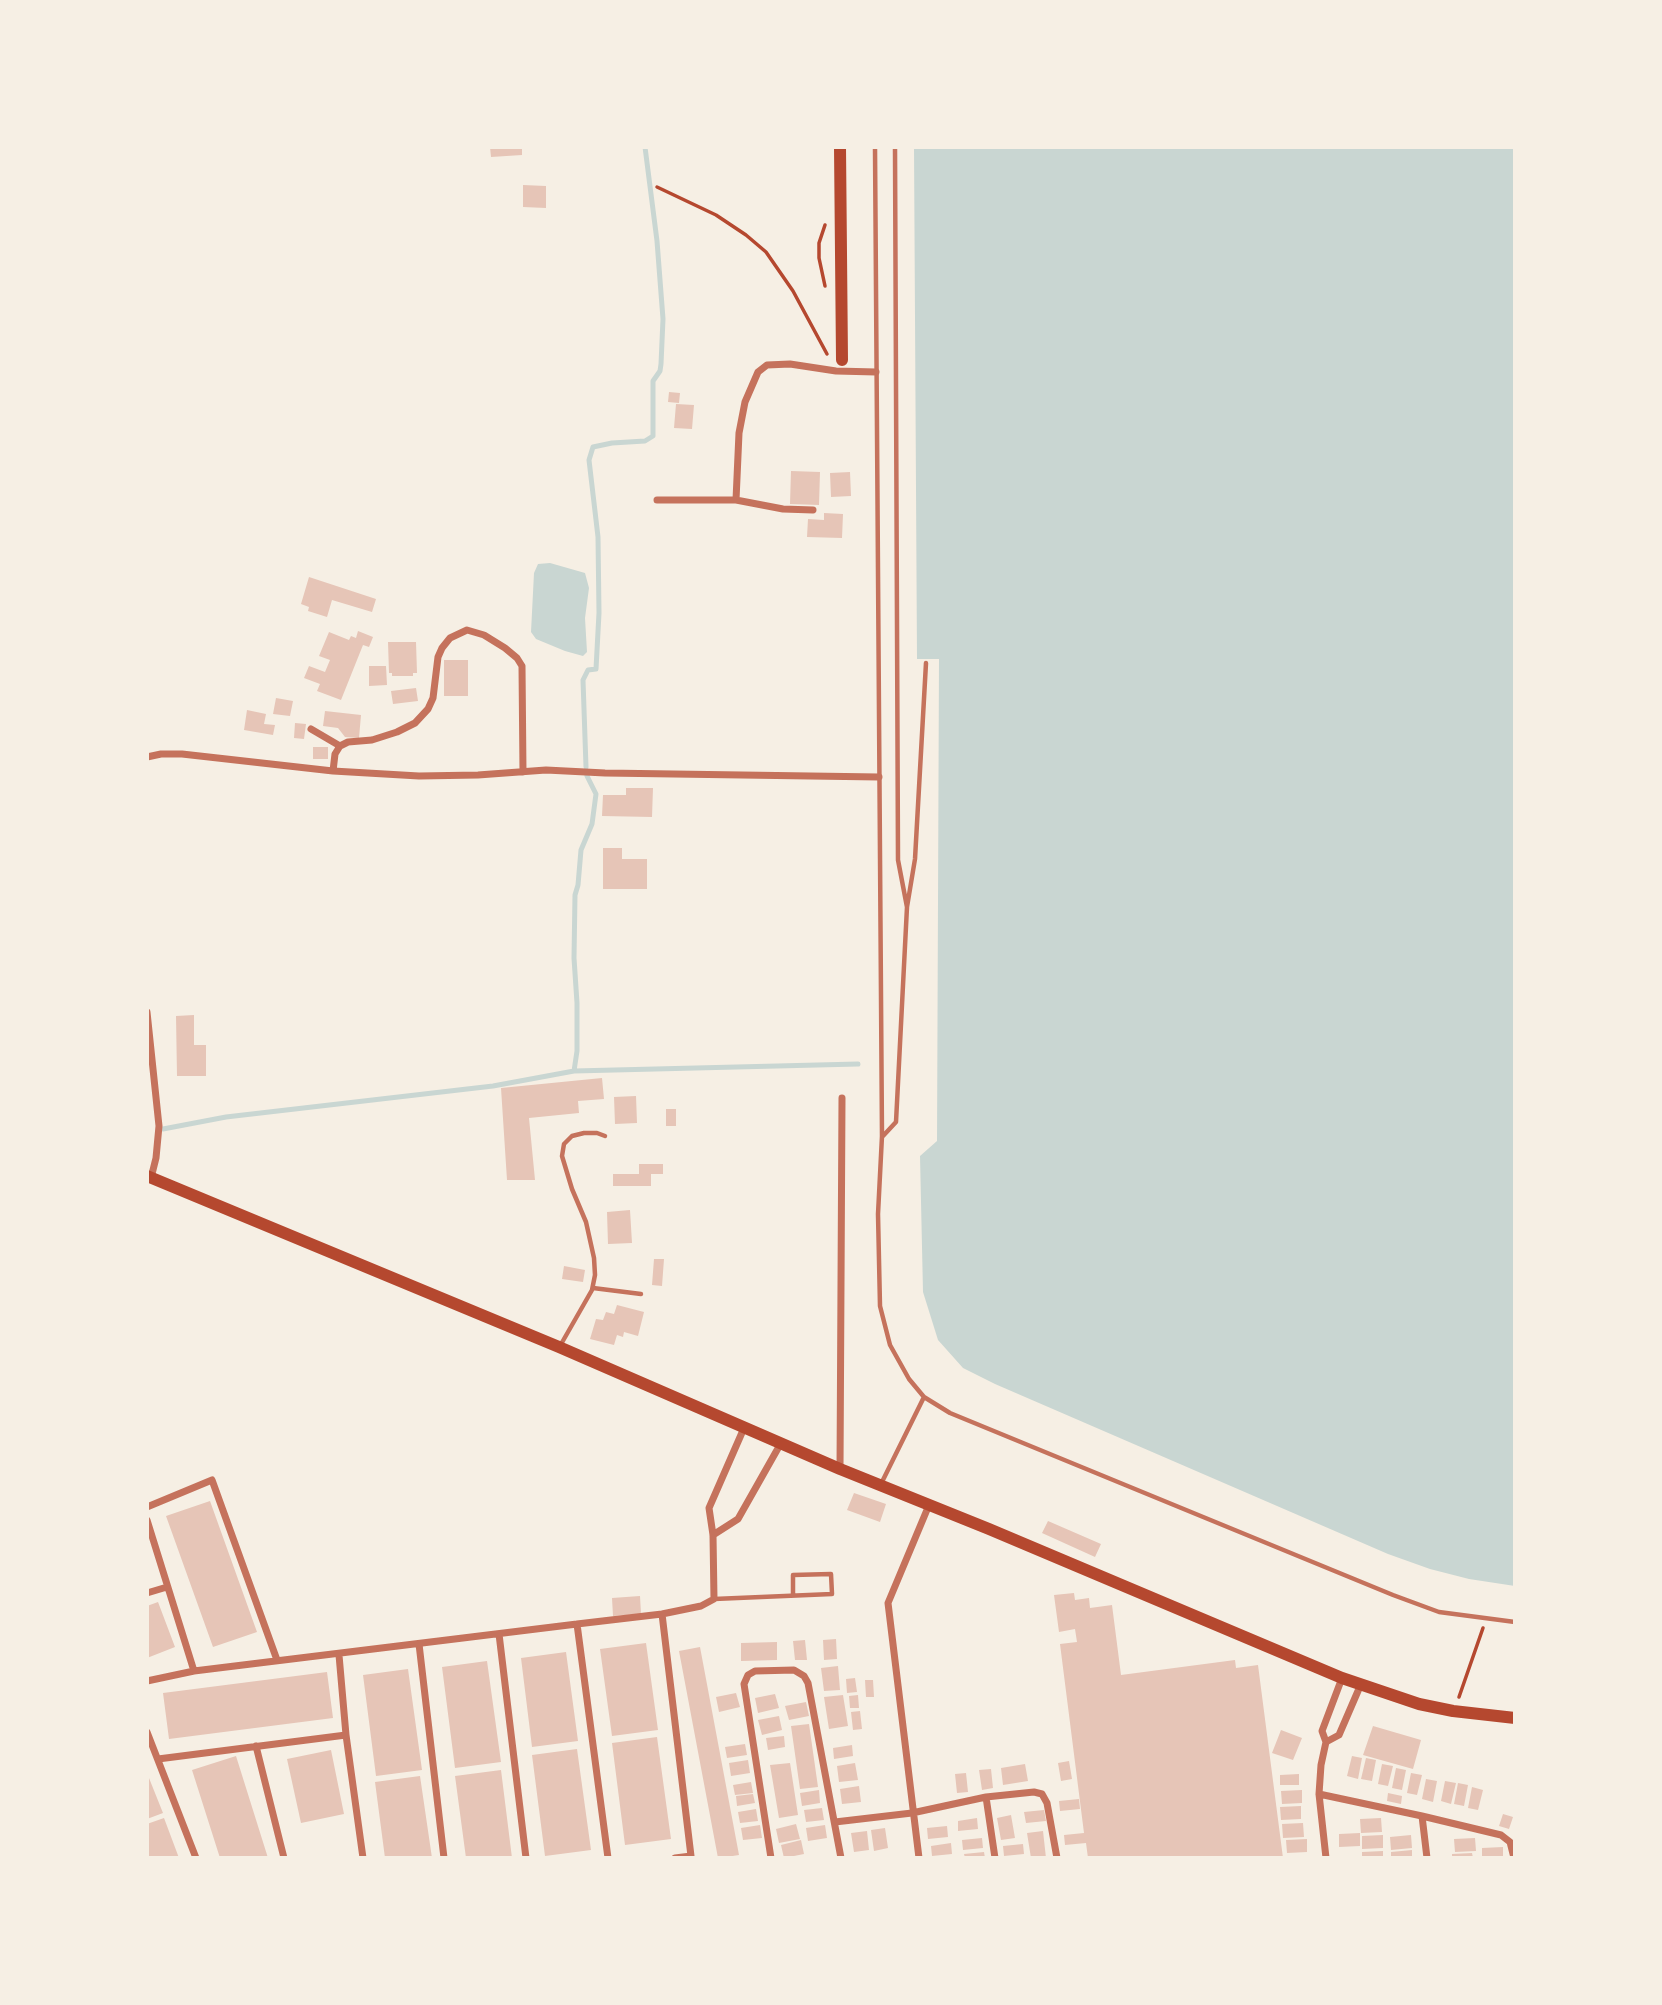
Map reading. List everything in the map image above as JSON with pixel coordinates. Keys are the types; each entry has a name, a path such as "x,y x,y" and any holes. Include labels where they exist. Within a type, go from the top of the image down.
{"main road":[{"path":"839,365 840,147"},
{"path":"149,1177 1342,1678 1419,1704 1515,1718"}],"street":[{"path":"736,499 738,444 743,412 758,372 767,365 790,363 839,365 876,372"},
{"path":"657,499 736,499 783,509 813,510"},
{"path":"333,771 335,754 340,746 348,742 372,740 415,723 428,709 433,698 438,657 442,648 450,638 467,630 484,635 505,648 522,666 523,772"},
{"path":"311,729 340,746"},
{"path":"147,757 182,754 333,771 419,776 546,770 879,777"},
{"path":"147,1012 159,1126 156,1158 149,1177"},
{"path":"840,1469 842,1098"},
{"path":"147,1681 194,1671 577,1625 701,1606 714,1599 713,1535 709,1508 744,1428"},
{"path":"713,1535 738,1519 781,1443"},
{"path":"147,1507 212,1480 277,1660"},
{"path":"919,1858 888,1603 929,1505"},
{"path":"147,1520 194,1671"},
{"path":"147,1593 167,1587"},
{"path":"662,1614 691,1856 675,1858"},
{"path":"577,1625 608,1858"},
{"path":"499,1634 526,1858"},
{"path":"419,1644 444,1858"},
{"path":"339,1655 346,1735 363,1858"},
{"path":"771,1858 744,1684 748,1675 755,1671 794,1670 804,1676 808,1683 841,1858"},
{"path":"1326,1858 1319,1794 1326,1742 1322,1731 1342,1678"},
{"path":"1326,1742 1339,1735 1361,1684"},
{"path":"147,1732 196,1858"},
{"path":"158,1759 346,1735"},
{"path":"256,1746 284,1858"},
{"path":"835,1822 912,1812 986,1797 1034,1792 1042,1794 1047,1802 1057,1858"},
{"path":"1319,1794 1501,1835 1510,1842 1514,1858"},
{"path":"986,1797 995,1858"},
{"path":"1422,1816 1427,1858"}],"lane":[{"path":"875,147 882,1136 878,1214 880,1306 890,1345 909,1379 924,1397 962,1418 1393,1595 1440,1612 1515,1622"},
{"path":"895,147 898,860 907,907"},
{"path":"882,1136 896,1122 907,907 915,859 926,663"},
{"path":"559,1347 593,1288 595,1275 586,1222 562,1156 565,1143 572,1136 597,1133 605,1136"},
{"path":"593,1288 641,1294"},
{"path":"880,1485 924,1397"},
{"path":"714,1599 832,1594 831,1574 793,1575 793,1595"}],"path":[{"path":"657,187 716,215 766,252 839,365"},
{"path":"1453,1711 1486,1619"}],"shaded area":[{"path":"914,147 1515,147 1515,1586 1469,1579 1388,1554 995,1384 963,1368 938,1340 923,1292 920,1156 937,1141 939,659 917,659"},
{"path":"550,563 585,573 589,588 585,618 587,652 583,656 536,639 531,632 534,573 538,564"}],"building":[{"path":"490,147 522,147 522,155 491,157"},
{"path":"523,185 546,186 546,208 523,207"},
{"path":"669,392 680,393 679,403 668,402"},
{"path":"676,404 694,405 692,429 674,428"},
{"path":"791,471 820,472 819,505 790,504"},
{"path":"850,472 851,496 831,497 830,473"},
{"path":"824,513 843,514 842,538 807,537 808,519 824,520"},
{"path":"309,577 376,599 372,612 332,600 327,617 308,611 309,607 301,604"},
{"path":"358,631 373,637 369,647 363,645 341,700 317,691 320,684 304,678 309,666 325,672 330,660 319,656 329,632 349,640 351,636 356,638"},
{"path":"388,642 416,642 417,673 413,673 413,676 392,676 392,673 389,673"},
{"path":"444,660 468,660 468,696 444,696"},
{"path":"369,666 386,666 387,685 369,686"},
{"path":"416,688 418,701 393,704 391,691"},
{"path":"276,698 293,701 290,716 273,714"},
{"path":"247,710 266,714 264,724 275,725 273,735 244,730"},
{"path":"325,711 361,715 359,738 345,737 338,728 323,726"},
{"path":"295,723 306,724 304,739 294,738"},
{"path":"313,747 328,747 328,759 313,759"},
{"path":"626,788 653,788 652,817 602,816 603,795 626,795"},
{"path":"603,848 622,848 622,859 647,859 647,889 603,889"},
{"path":"194,1015 194,1045 206,1045 206,1076 177,1076 176,1016"},
{"path":"602,1078 604,1099 578,1101 579,1113 529,1118 535,1180 507,1180 501,1088"},
{"path":"636,1096 637,1123 615,1124 614,1097"},
{"path":"666,1109 676,1109 676,1126 666,1126"},
{"path":"639,1164 663,1164 663,1174 651,1174 651,1186 613,1186 613,1174 639,1174"},
{"path":"630,1210 632,1243 608,1244 607,1212"},
{"path":"654,1259 664,1259 662,1286 652,1285"},
{"path":"564,1266 585,1270 583,1282 562,1279"},
{"path":"617,1305 644,1312 638,1336 624,1332 623,1337 617,1335 614,1345 590,1339 596,1319 603,1320 606,1312 614,1314"},
{"path":"854,1493 886,1504 880,1522 847,1510"},
{"path":"210,1501 257,1632 213,1647 166,1516"},
{"path":"1048,1521 1101,1544 1095,1557 1042,1533"},
{"path":"1074,1593 1075,1600 1089,1598 1090,1608 1112,1605 1121,1675 1235,1660 1236,1668 1258,1665 1283,1858 1088,1858 1086,1843 1065,1845 1064,1835 1084,1833 1060,1644 1077,1642 1075,1629 1059,1632 1054,1595"},
{"path":"640,1596 641,1614 613,1616 612,1598"},
{"path":"158,1602 175,1647 147,1658 147,1606"},
{"path":"836,1639 837,1659 824,1660 823,1640"},
{"path":"805,1640 807,1660 795,1660 793,1641"},
{"path":"777,1642 777,1660 741,1661 741,1643"},
{"path":"646,1643 658,1730 612,1736 600,1649"},
{"path":"700,1647 739,1855 720,1858 679,1651"},
{"path":"566,1652 578,1741 532,1747 521,1658"},
{"path":"487,1661 501,1762 455,1768 442,1667"},
{"path":"838,1666 840,1690 824,1691 821,1668"},
{"path":"408,1669 422,1770 376,1776 363,1675"},
{"path":"327,1672 333,1718 169,1739 163,1693"},
{"path":"855,1678 857,1692 847,1693 846,1679"},
{"path":"865,1680 873,1680 874,1697 866,1697"},
{"path":"736,1693 740,1707 719,1712 716,1697"},
{"path":"775,1694 779,1708 758,1713 755,1698"},
{"path":"843,1695 848,1726 829,1729 824,1697"},
{"path":"858,1695 859,1708 850,1708 849,1696"},
{"path":"806,1702 809,1716 789,1720 785,1706"},
{"path":"860,1711 862,1729 853,1730 851,1712"},
{"path":"779,1716 782,1730 762,1735 758,1720"},
{"path":"809,1724 818,1787 800,1789 791,1726"},
{"path":"1373,1726 1421,1740 1413,1769 1363,1755"},
{"path":"1281,1730 1302,1738 1293,1760 1272,1753"},
{"path":"784,1736 785,1747 768,1750 766,1738"},
{"path":"657,1737 671,1839 625,1845 612,1743"},
{"path":"745,1744 747,1755 727,1758 725,1747"},
{"path":"852,1745 853,1756 834,1759 833,1748"},
{"path":"577,1749 591,1850 545,1856 532,1755"},
{"path":"331,1750 344,1814 301,1823 287,1759"},
{"path":"236,1756 268,1858 220,1858 192,1770"},
{"path":"1352,1756 1362,1758 1358,1779 1347,1776"},
{"path":"1366,1758 1376,1760 1372,1781 1361,1779"},
{"path":"748,1760 750,1773 731,1776 729,1763"},
{"path":"1069,1761 1072,1779 1061,1781 1058,1763"},
{"path":"790,1763 798,1815 779,1818 770,1765"},
{"path":"855,1763 858,1780 839,1782 837,1766"},
{"path":"1025,1764 1028,1781 1003,1785 1001,1768"},
{"path":"1382,1764 1393,1766 1388,1786 1378,1784"},
{"path":"1396,1768 1406,1770 1402,1790 1392,1788"},
{"path":"991,1769 993,1788 982,1790 979,1770"},
{"path":"501,1770 512,1858 466,1858 455,1776"},
{"path":"147,1773 163,1813 147,1819"},
{"path":"966,1773 968,1792 957,1793 955,1774"},
{"path":"1411,1773 1422,1775 1417,1795 1407,1793"},
{"path":"1299,1774 1299,1785 1280,1785 1280,1775"},
{"path":"420,1776 432,1858 385,1858 375,1782"},
{"path":"1426,1779 1437,1781 1433,1802 1422,1799"},
{"path":"1445,1781 1456,1783 1451,1804 1441,1801"},
{"path":"751,1782 753,1793 735,1795 733,1785"},
{"path":"1458,1783 1468,1785 1464,1806 1454,1804"},
{"path":"859,1786 861,1802 842,1804 840,1789"},
{"path":"1472,1787 1483,1790 1478,1810 1468,1808"},
{"path":"819,1790 820,1803 802,1806 800,1793"},
{"path":"1302,1790 1302,1803 1282,1804 1281,1791"},
{"path":"1388,1793 1402,1796 1401,1804 1387,1801"},
{"path":"753,1794 755,1803 737,1806 736,1796"},
{"path":"1079,1799 1080,1809 1060,1811 1059,1801"},
{"path":"1301,1806 1301,1819 1281,1820 1280,1807"},
{"path":"822,1808 824,1820 806,1822 804,1810"},
{"path":"756,1809 758,1821 740,1823 738,1812"},
{"path":"1044,1810 1046,1821 1026,1823 1024,1812"},
{"path":"1503,1814 1513,1817 1509,1829 1499,1826"},
{"path":"1011,1815 1015,1838 1001,1840 997,1818"},
{"path":"164,1818 179,1858 147,1858 147,1824"},
{"path":"977,1818 978,1829 958,1831 958,1821"},
{"path":"1381,1818 1382,1832 1361,1833 1360,1819"},
{"path":"1303,1823 1304,1837 1283,1838 1282,1824"},
{"path":"796,1824 800,1839 779,1843 776,1829"},
{"path":"760,1825 762,1838 743,1840 741,1828"},
{"path":"825,1825 827,1838 808,1841 806,1828"},
{"path":"947,1826 948,1837 928,1839 927,1828"},
{"path":"885,1828 888,1848 874,1851 871,1830"},
{"path":"867,1831 869,1850 854,1852 851,1833"},
{"path":"1043,1831 1046,1858 1031,1858 1027,1833"},
{"path":"1360,1833 1360,1846 1339,1847 1339,1834"},
{"path":"1383,1835 1383,1848 1362,1849 1362,1836"},
{"path":"1411,1835 1412,1848 1391,1850 1390,1837"},
{"path":"982,1838 983,1848 963,1850 962,1840"},
{"path":"1475,1838 1476,1851 1455,1852 1454,1839"},
{"path":"1307,1839 1307,1852 1287,1853 1286,1840"},
{"path":"801,1840 804,1854 784,1858 781,1845"},
{"path":"951,1843 952,1854 932,1856 931,1846"},
{"path":"1023,1844 1024,1854 1004,1856 1003,1846"},
{"path":"1503,1847 1503,1858 1482,1858 1482,1848"},
{"path":"1412,1850 1412,1858 1391,1858 1391,1852"},
{"path":"1383,1851 1383,1858 1362,1858 1362,1852"},
{"path":"984,1852 985,1858 965,1858 964,1854"},
{"path":"1472,1853 1473,1858 1452,1858 1452,1854"}],"waterway":[{"path":"586,767 583,680 588,670 596,669 599,613 598,537 589,460 593,447 645,441 653,436 653,381 661,364 663,319 657,241 645,147"},
{"path":"574,1071 577,1051 575,895 581,850 592,824 596,794 587,776"},
{"path":"163,1129 226,1117 493,1086 574,1071 858,1064"}]}
